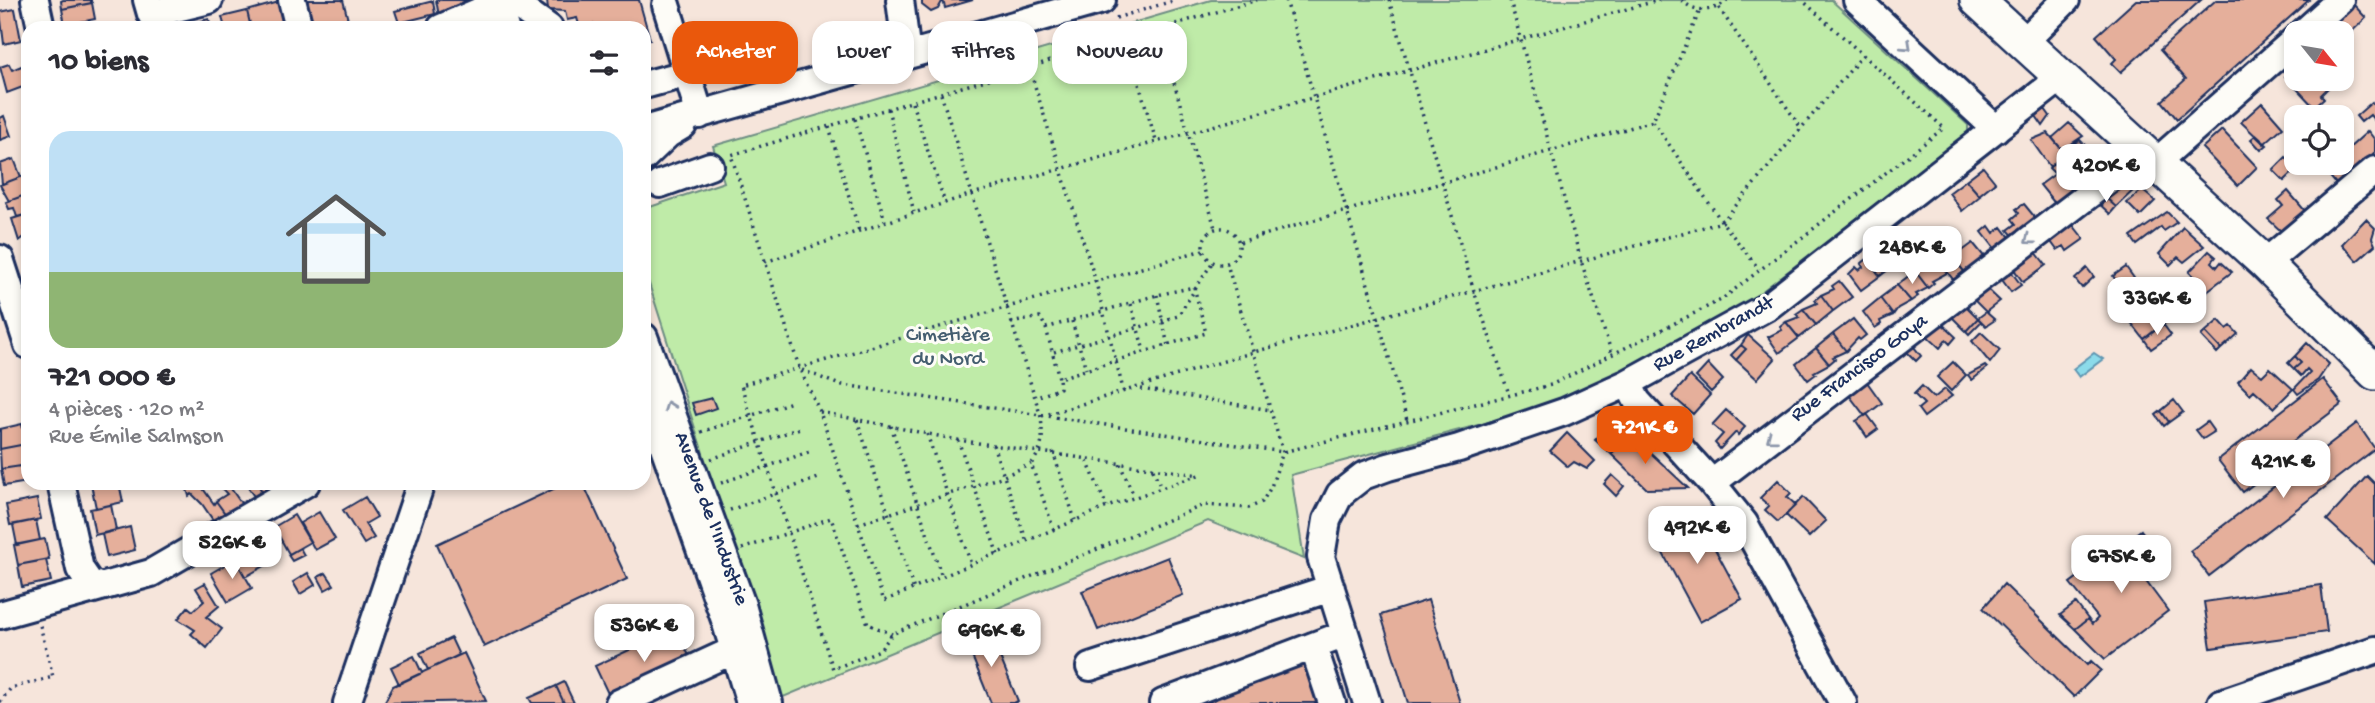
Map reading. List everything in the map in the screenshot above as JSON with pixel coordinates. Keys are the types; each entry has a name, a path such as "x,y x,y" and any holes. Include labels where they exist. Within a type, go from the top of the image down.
{"main road":[{"path":"1990,5 2024,42 2148,159 2266,263 2375,373"},
{"path":"2340,336 2375,360"}],"street":[{"path":"35,0 39,21"},
{"path":"149,7 209,0"},
{"path":"292,0 297,21"},
{"path":"900,0 903,21"},
{"path":"914,53 1102,0"},
{"path":"1857,0 1996,129"},
{"path":"2024,42 2066,0"},
{"path":"2316,21 2340,0"},
{"path":"504,5 514,21"},
{"path":"459,21 504,5 535,21"},
{"path":"666,5 672,27"},
{"name":"Rue Francisco Goya","path":"1712,482 2148,159 2284,49"},
{"path":"651,83 672,77"},
{"name":"Rue Rembrandt","path":"1331,588 1321,557 1327,520 1340,495 1363,476 1564,412 1628,383 1770,305 2062,77"},
{"path":"656,132 700,115 812,83"},
{"path":"689,84 700,115"},
{"path":"656,132 679,149 700,170 660,184"},
{"path":"2266,263 2375,170"},
{"path":"9,270 21,317"},
{"name":"Avenue de l'Industrie","path":"651,356 719,544 743,645 750,703"},
{"path":"1628,383 1637,401 1712,482 1744,523 1843,703"},
{"name":"Avenue de l'Industrie","path":"651,404 719,544"},
{"path":"63,490 80,569 89,582 101,587"},
{"path":"0,615 151,573 177,561 294,490"},
{"path":"347,703 419,490"},
{"path":"1090,667 1331,588 1367,703"},
{"path":"1163,703 1345,634"},
{"path":"619,703 743,645"},
{"name":"Avenue de l'Industrie","path":"743,645 769,703"},
{"path":"1313,646 1332,703"},
{"path":"2221,703 2375,650"}],"path":[{"path":"1186,21 1257,0"},
{"path":"1286,0 1407,420"},
{"path":"1389,0 1474,291 1509,394"},
{"path":"1510,0 1581,261 1612,354"},
{"path":"765,262 972,194 1659,0"},
{"path":"1682,0 1700,10 1719,8 1727,0"},
{"path":"800,370 837,384 1283,452 1550,385 1721,300 1944,128 1802,0"},
{"path":"1719,8 1801,128"},
{"path":"1240,242 1653,121 1700,10"},
{"path":"1041,417 1254,352 1722,222 1863,55"},
{"path":"820,412 958,440 1041,451 1087,461 1199,475 1133,496 884,601 820,412 800,370 731,155 974,84"},
{"path":"1034,84 1095,279 1101,312 1124,393"},
{"path":"1139,84 1156,141"},
{"path":"1175,84 1215,228"},
{"path":"858,524 947,493 1004,477 1031,464 1041,451 1044,438 1041,417 1008,306 941,94"},
{"path":"912,103 945,203"},
{"path":"888,109 914,212"},
{"path":"855,119 886,222"},
{"path":"1653,121 1722,222 1759,269"},
{"path":"829,127 859,231"},
{"path":"1215,228 1231,230 1240,242 1238,256 1227,264 1212,263 1203,250 1206,236 1215,228"},
{"path":"1203,250 1095,279 800,370 741,385 833,669 880,650 892,634 1205,505 1249,508 1262,502 1271,487 1283,452 1227,264"},
{"path":"1054,352 1178,316 1194,287 1212,263"},
{"path":"1046,328 1157,295 1194,287"},
{"path":"1059,378 1206,333 1194,287"},
{"path":"1157,295 1168,346"},
{"path":"1131,304 1144,351"},
{"path":"1012,323 1040,317 1054,352 1060,388 1035,398"},
{"path":"1072,320 1086,369"},
{"path":"1139,389 1270,410"},
{"path":"701,432 792,402"},
{"path":"858,420 914,590"},
{"path":"891,426 942,577"},
{"path":"711,459 800,428"},
{"path":"927,434 971,564"},
{"path":"958,440 998,555"},
{"path":"992,444 1027,542"},
{"path":"719,484 811,451"},
{"path":"1053,453 1076,521"},
{"path":"1087,461 1107,507"},
{"path":"1031,464 1054,530"},
{"path":"1120,464 1133,496"},
{"path":"1153,469 1160,486"},
{"path":"730,510 821,477"},
{"path":"719,544 788,533 831,517 868,624 892,634"},
{"path":"0,702 11,688 52,677 35,606"}],"green space":[{"name":"Cimetière du Nord","path":"1211,0 1831,0 1968,125 1968,133 1739,309 1557,404 1291,475 1304,559 1208,521 781,698 651,290 651,207 724,182 713,146 928,83 1038,84 1038,51 1052,47 1052,84 1187,84 1187,21 1139,21"}],"water":[{"path":"2094,353 2103,359 2079,377 2073,369"}],"building":[{"path":"63,0 91,0 91,3 62,9"},
{"path":"298,0 343,0 348,21 303,21"},
{"path":"436,0 470,0 471,1 439,16"},
{"path":"547,0 639,0 645,21 578,21 577,18 567,20 565,11 548,10"},
{"path":"922,0 943,0 938,9 931,12 922,5"},
{"path":"943,0 973,0 945,8"},
{"path":"2136,0 2201,0 2121,72 2112,63 2116,59 2096,36"},
{"path":"2216,0 2309,0 2177,119 2162,101 2186,79 2160,50"},
{"path":"433,1 435,14 398,21 395,11"},
{"path":"279,2 284,21 249,21 247,11"},
{"path":"92,3 95,19 64,21 62,9"},
{"path":"2353,4 2366,18 2354,29 2354,21 2330,21 2327,17 2336,20"},
{"path":"15,9 21,40 4,44 0,12"},
{"path":"247,11 249,21 223,21 222,17"},
{"path":"9,64 12,70 21,66 21,88 7,93 0,67"},
{"path":"2299,91 2325,91 2321,95 2324,98 2312,105"},
{"path":"2372,102 2375,107 2375,121 2370,115 2361,122 2356,116"},
{"path":"2262,103 2283,127 2264,144 2241,122"},
{"path":"2045,109 2050,116 2043,126 2036,116"},
{"path":"4,116 11,136 0,140 0,118"},
{"path":"2069,123 2083,136 2062,150 2052,138"},
{"path":"2222,130 2257,167 2238,186 2202,148"},
{"path":"2368,131 2375,140 2375,152 2354,170 2354,144"},
{"path":"2048,133 2065,153 2050,167 2031,140"},
{"path":"2256,135 2267,145 2261,150 2251,139"},
{"path":"2080,140 2097,158 2094,161 2076,142"},
{"path":"2076,142 2094,161 2082,173 2078,170 2071,175 2058,160"},
{"path":"2095,147 2112,164 2106,168 2090,151"},
{"path":"14,159 21,177 2,184 0,164"},
{"path":"2284,159 2284,175 2290,175 2284,181 2273,170"},
{"path":"2058,160 2071,175 2064,180 2074,193 2057,206 2040,185 2055,174 2049,168"},
{"path":"1983,167 1995,182 1979,195 1966,180"},
{"path":"2125,174 2138,186 2116,207 2099,192"},
{"path":"2329,175 2349,175 2337,185"},
{"path":"21,177 21,197 9,201 0,185"},
{"path":"1966,180 1980,196 1962,211 1949,193"},
{"path":"2142,190 2155,201 2140,216 2127,203"},
{"path":"2288,191 2306,212 2283,233 2268,219 2283,206 2278,200"},
{"path":"2101,193 2116,207 2110,214 2095,200"},
{"path":"21,197 21,216 17,217 14,208 9,209 6,202"},
{"path":"2024,204 2038,221 2015,238 2008,230 2016,224 2012,219 2019,213 2016,209"},
{"path":"2167,212 2177,222 2164,231 2161,227 2137,245 2131,237"},
{"path":"21,216 19,241 12,219"},
{"path":"2366,219 2375,228 2372,238 2375,245 2357,261 2342,244"},
{"path":"2073,225 2084,239 2067,251 2064,246 2057,250 2049,239"},
{"path":"1989,226 1994,233 2002,227 2012,240 1997,251 1982,232"},
{"path":"2183,227 2204,246 2184,262 2178,257 2170,265 2159,254"},
{"path":"1903,233 1915,248 1898,262 1885,246 1899,239 1897,237"},
{"path":"1973,243 1987,260 1967,275 1953,258"},
{"path":"1885,246 1898,262 1880,276 1867,259 1874,255 1876,257"},
{"path":"2035,251 2046,265 2023,282 2013,268"},
{"path":"2209,251 2216,257 2212,262 2217,267 2221,262 2232,272 2144,339 2130,321 2139,315 2142,319 2166,301 2169,304 2198,281 2189,272"},
{"path":"1934,256 1947,273 1932,281 1934,283 1928,288 1915,271"},
{"path":"1953,258 1967,275 1956,283 1942,266"},
{"path":"1867,259 1880,276 1861,290 1849,274 1856,267 1859,270 1863,267 1861,264"},
{"path":"2126,267 2144,292 2130,302 2113,276"},
{"path":"2087,268 2094,277 2082,288 2075,279"},
{"path":"2010,270 2021,285 2011,292 2000,277"},
{"path":"1915,271 1928,288 1916,294 1918,296 1911,301 1897,285"},
{"path":"1839,281 1852,297 1833,311 1821,295 1834,289 1832,286"},
{"path":"1980,282 2000,301 1986,312 1969,295"},
{"path":"1897,285 1911,301 1898,308 1893,315 1880,298"},
{"path":"1821,295 1833,311 1816,325 1803,309 1817,303 1815,300"},
{"path":"1880,298 1893,315 1880,321 1881,324 1875,328 1863,312"},
{"path":"1961,301 1978,318 1966,331 1948,313"},
{"path":"1803,309 1816,325 1799,338 1786,322 1799,317 1796,314"},
{"path":"1986,312 1995,320 1986,326 1978,318"},
{"path":"1978,318 1981,322 1969,334 1966,331"},
{"path":"1853,319 1866,335 1860,340 1858,338 1846,351 1833,334"},
{"path":"1937,319 1956,337 1950,344 1946,340 1940,348 1925,334"},
{"path":"2219,320 2227,329 2231,326 2238,334 2221,349 2205,332"},
{"path":"1786,322 1799,338 1779,353 1768,337 1782,330 1780,327"},
{"path":"2163,324 2171,335 2151,349 2144,339"},
{"path":"1981,332 2000,350 1990,363 1972,341"},
{"path":"2205,332 2221,349 2217,353 2201,336"},
{"path":"1833,334 1846,351 1833,357 1835,359 1829,364 1816,348"},
{"path":"1748,335 1775,359 1757,379 1736,360 1746,349 1741,345"},
{"path":"1907,338 1921,356 1916,361 1899,344"},
{"path":"2307,343 2329,364 2318,380 2298,394 2294,389 2310,372 2307,369 2301,376 2294,369 2301,363 2295,356"},
{"path":"1741,345 1746,349 1736,360 1731,355"},
{"path":"1816,348 1829,364 1814,372 1816,374 1808,380 1796,364"},
{"path":"2295,356 2301,363 2294,369 2288,363"},
{"path":"1953,362 1966,375 1951,391 1937,377"},
{"path":"1708,364 1723,380 1711,392 1696,377"},
{"path":"1985,366 1987,368 1972,380 1968,375"},
{"path":"2251,367 2262,376 2270,368 2293,389 2274,408 2254,390 2250,394 2238,382"},
{"path":"1690,376 1710,395 1693,414 1672,396"},
{"path":"2323,379 2342,404 2272,457 2278,465 2243,492 2218,460"},
{"path":"1867,382 1882,403 1865,416 1849,395"},
{"path":"1922,386 1934,398 1945,389 1952,396 1924,417 1918,409 1924,404 1914,394"},
{"path":"712,398 716,408 696,415 692,403"},
{"path":"2174,400 2183,412 2169,422 2161,411"},
{"path":"1726,410 1745,427 1738,435 1736,432 1720,449 1715,443 1723,434 1712,425"},
{"path":"2161,411 2169,422 2164,426 2156,415"},
{"path":"1867,414 1878,429 1867,437 1856,421"},
{"path":"1615,419 1631,434 1611,454 1595,440"},
{"path":"2207,422 2214,432 2203,439 2196,430"},
{"path":"2357,423 2375,449 2209,576 2190,551"},
{"path":"21,424 21,445 0,449 0,429"},
{"path":"1567,433 1595,461 1587,469 1574,462 1568,467 1550,451"},
{"path":"1631,434 1688,488 1647,489 1611,454"},
{"path":"21,445 21,466 1,469 0,449"},
{"path":"21,466 21,483 4,486 1,469"},
{"path":"1612,475 1624,486 1616,496 1604,484"},
{"path":"2367,476 2375,484 2375,564 2327,520"},
{"path":"1778,480 1791,493 1787,497 1796,505 1778,522 1765,510 1769,506 1760,498"},
{"path":"92,490 120,490 123,502 96,508"},
{"path":"187,490 204,490 226,515 215,523 202,504 192,494 189,496"},
{"path":"223,490 232,490 243,506 227,516 216,501 227,494"},
{"path":"250,490 261,490 263,493 255,498"},
{"path":"551,490 586,490 627,579 484,647 437,544"},
{"path":"365,497 377,517 365,524 374,538 364,544 343,510"},
{"path":"1803,497 1826,521 1809,537 1786,515"},
{"path":"37,499 41,519 10,525 6,505"},
{"path":"111,505 116,530 95,535 90,509"},
{"path":"1694,510 1742,599 1700,622 1652,533"},
{"path":"319,512 335,539 315,550 300,523"},
{"path":"294,515 310,542 289,554 274,527"},
{"path":"36,520 40,540 17,545 13,525"},
{"path":"130,527 135,550 107,557 102,534"},
{"path":"2141,530 2167,564 2145,580 2168,611 2105,659 2075,629 2088,619 2092,624 2098,618 2070,583"},
{"path":"45,539 49,559 18,565 14,545"},
{"path":"256,547 266,565 245,577 235,559"},
{"path":"300,548 304,555 292,561 288,555"},
{"path":"1168,557 1183,595 1098,630 1082,591"},
{"path":"235,559 252,588 228,602 211,573"},
{"path":"46,560 51,581 22,587 18,565"},
{"path":"308,573 315,585 300,594 293,582"},
{"path":"326,573 334,585 325,590 318,577"},
{"path":"205,583 219,606 206,617 222,629 207,648 191,634 195,630 178,619 188,607 193,611 204,601 196,588"},
{"path":"2004,584 2087,665 2091,661 2101,670 2074,697 1983,608"},
{"path":"2321,585 2327,632 2211,648 2204,602"},
{"path":"1428,600 1460,703 1408,703 1381,615"},
{"path":"2076,603 2088,619 2075,629 2060,615"},
{"path":"676,628 692,662 611,700 595,666"},
{"path":"989,630 1018,701 1014,703 991,703 965,639"},
{"path":"451,638 459,655 428,670 420,653"},
{"path":"464,653 486,701 384,703 393,686"},
{"path":"414,656 422,673 399,684 391,667"},
{"path":"1308,657 1328,703 1170,703"},
{"path":"564,682 574,703 564,703 556,686"},
{"path":"556,686 564,703 532,703 529,698"}]}
